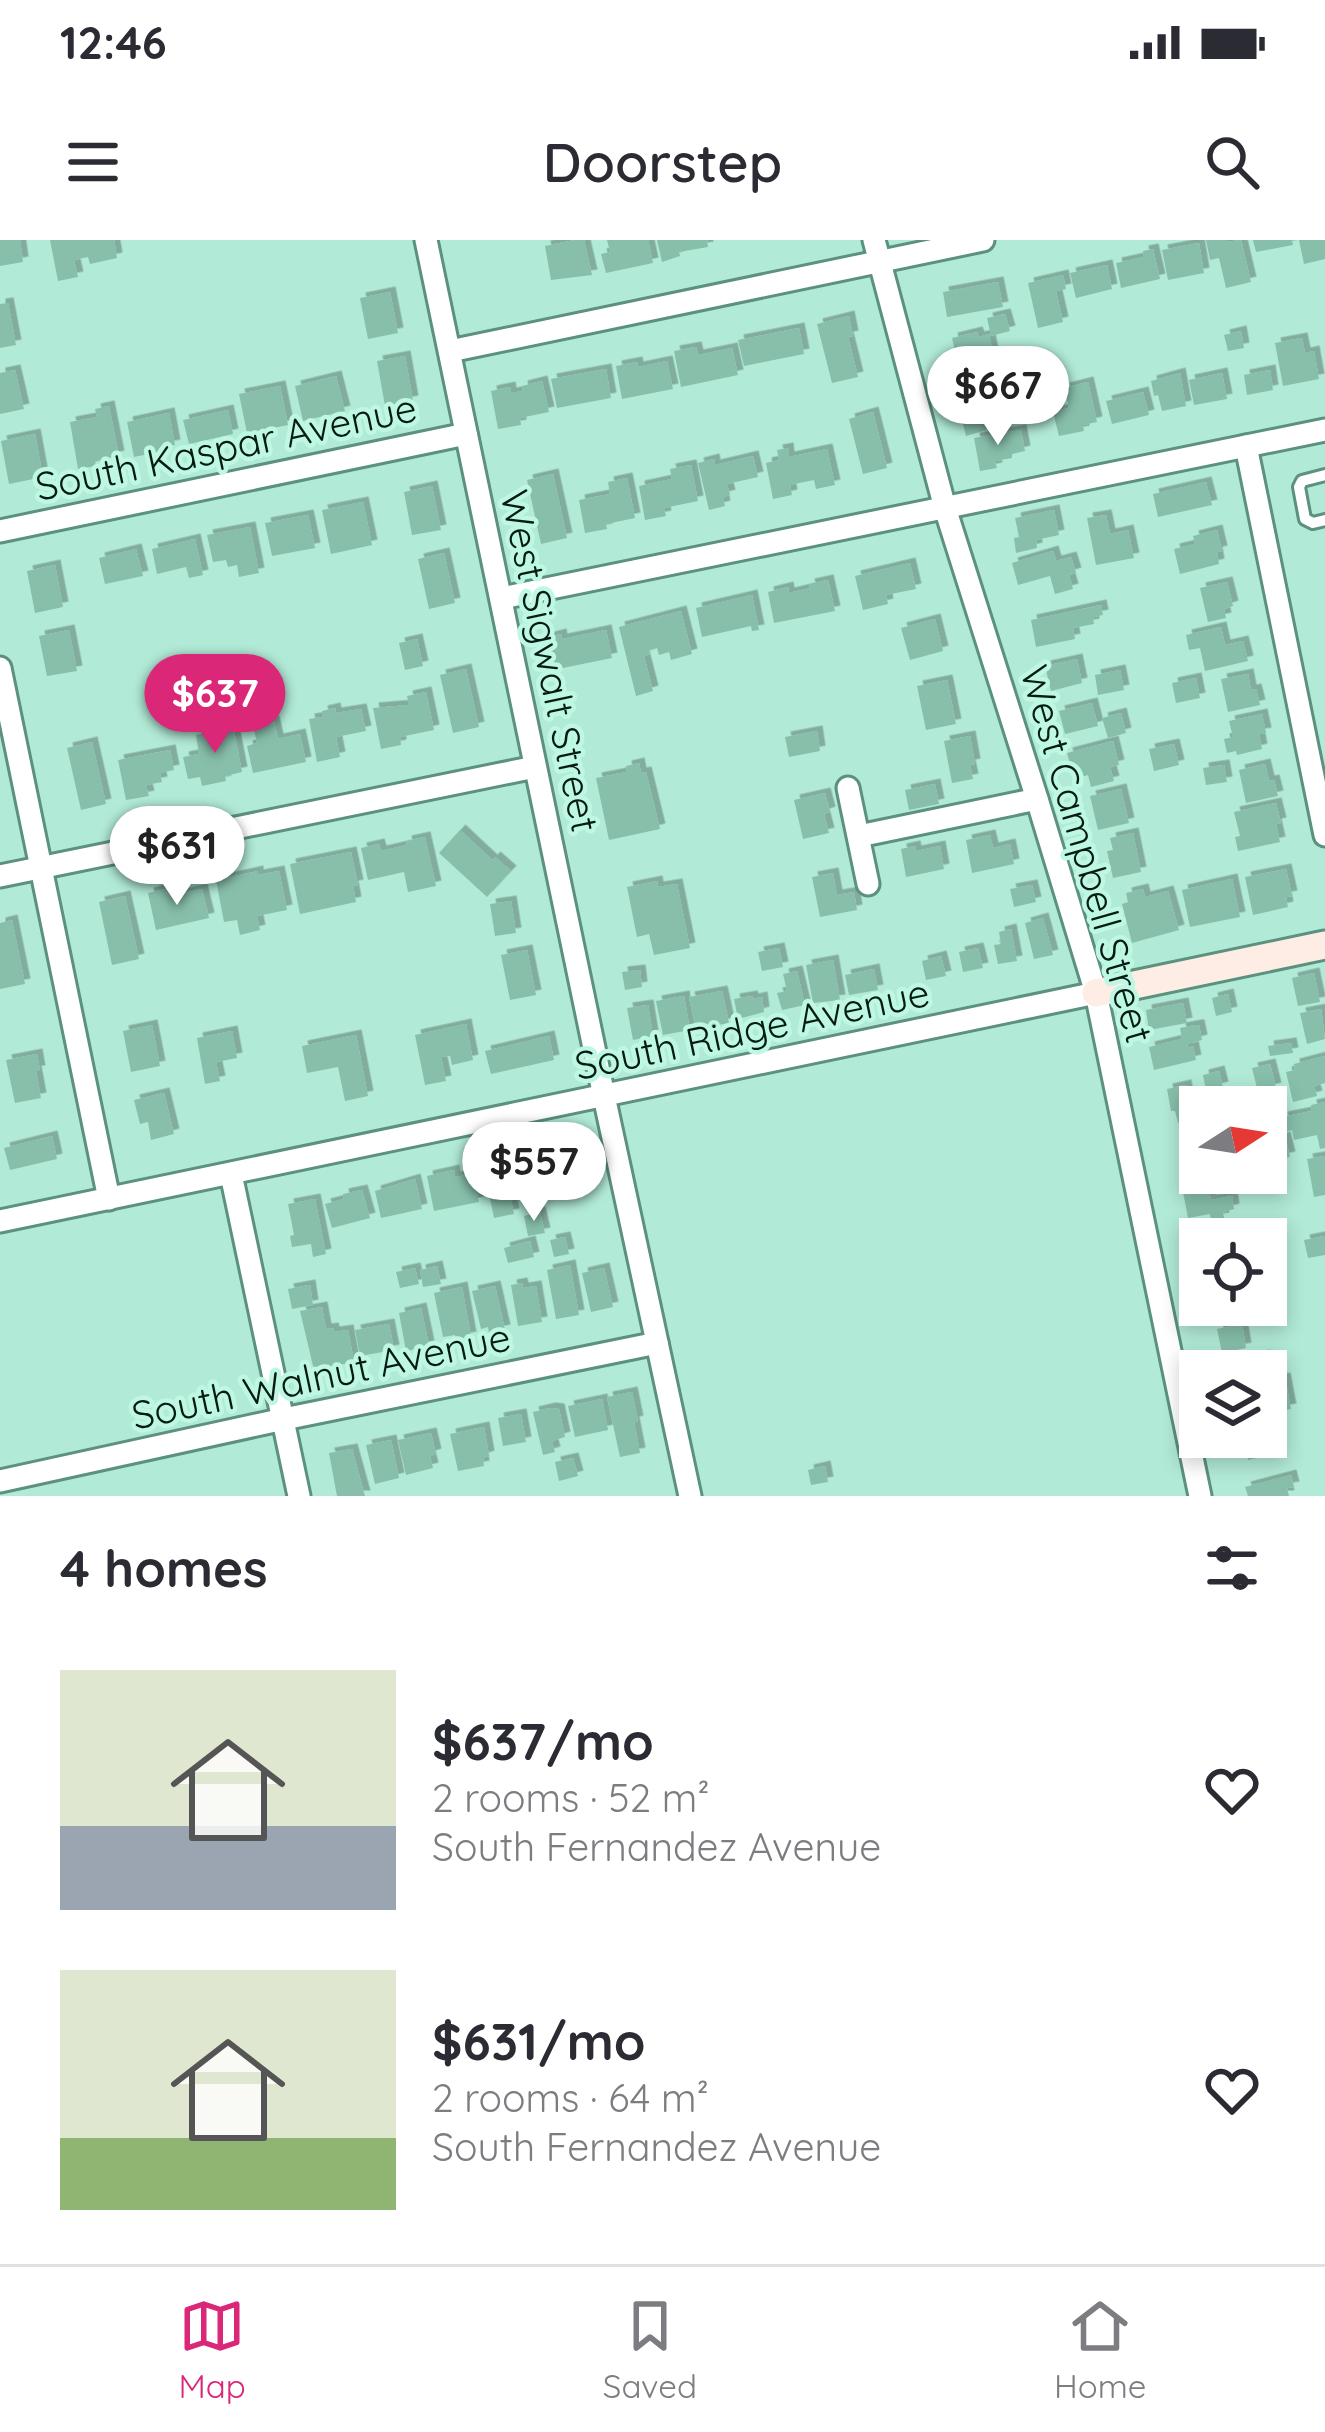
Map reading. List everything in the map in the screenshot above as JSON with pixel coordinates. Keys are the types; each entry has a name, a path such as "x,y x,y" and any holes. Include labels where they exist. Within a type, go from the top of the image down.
{"street":[{"name":"West Sigwalt Street","path":"426,240 690,1496"},
{"name":"South Kaspar Avenue","path":"450,351 877,251 983,240"},
{"name":"West Campbell Street","path":"877,251 945,508 1096,994 1194,1495"},
{"path":"502,598 1325,430"},
{"name":"South Kaspar Avenue","path":"0,531 466,434"},
{"path":"1246,446 1325,835"},
{"path":"0,668 109,1199"},
{"path":"0,876 535,767"},
{"path":"848,788 868,884"},
{"path":"859,836 1037,799"},
{"path":"1096,994 1325,945"},
{"name":"South Ridge Avenue","path":"0,1221 1096,994"},
{"path":"231,1174 299,1496"},
{"name":"South Walnut Avenue","path":"0,1480 657,1343"}],"lane":[{"path":"1325,476 1302,481 1298,487 1305,519 1325,520"}],"building":[{"path":"0,240 20,240 23,262 0,266"},
{"path":"50,240 114,240 117,258 90,264 88,257 74,260 78,277 58,281"},
{"path":"584,240 592,275 551,280 545,246"},
{"path":"607,240 648,240 653,263 606,273 601,254 610,252"},
{"path":"657,240 707,240 708,247 679,252 680,256 662,262"},
{"path":"1206,240 1241,240 1251,282 1226,288 1219,258 1210,260"},
{"path":"1253,240 1292,240 1293,245 1256,252"},
{"path":"1299,240 1325,240 1325,259 1304,264"},
{"path":"1199,243 1204,273 1168,280 1162,250"},
{"path":"1153,249 1160,279 1121,288 1116,263 1144,257 1143,251"},
{"path":"1107,265 1112,289 1076,298 1070,273"},
{"path":"1063,275 1066,289 1056,291 1063,322 1038,328 1028,283"},
{"path":"998,282 1003,307 947,317 943,292"},
{"path":"390,292 398,333 368,339 360,298"},
{"path":"8,303 16,345 0,348 0,304"},
{"path":"1005,314 1010,331 991,336 987,318"},
{"path":"849,316 853,336 848,337 858,377 832,383 817,324"},
{"path":"799,328 804,354 744,366 738,340"},
{"path":"1241,331 1244,348 1228,351 1224,335"},
{"path":"977,332 979,337 989,334 995,363 960,371 952,338"},
{"path":"1302,338 1305,353 1314,351 1319,379 1283,386 1275,343"},
{"path":"696,347 698,355 732,348 738,375 681,387 674,351"},
{"path":"405,356 413,401 385,406 377,361"},
{"path":"667,361 673,389 622,399 616,366"},
{"path":"606,369 611,398 557,408 551,379"},
{"path":"15,370 24,409 0,414 0,373"},
{"path":"1270,370 1273,390 1247,395 1244,375"},
{"path":"991,372 994,392 977,395 973,375"},
{"path":"1180,373 1186,406 1162,411 1151,381"},
{"path":"1222,373 1227,399 1194,405 1189,380"},
{"path":"336,376 345,411 303,421 295,386"},
{"path":"542,381 549,412 498,429 491,391 510,387 511,393 523,391 522,386"},
{"path":"1088,382 1097,422 1083,425 1084,431 1059,436 1053,412 1069,408 1064,388"},
{"path":"280,386 288,425 247,433 239,394"},
{"path":"1143,392 1149,415 1112,424 1106,401"},
{"path":"980,402 987,430 966,436 959,407"},
{"path":"109,406 119,456 78,469 70,422 97,417 95,409"},
{"path":"228,410 233,434 189,444 183,420"},
{"path":"873,412 887,468 863,474 849,419"},
{"path":"169,413 175,445 134,457 127,422"},
{"path":"1021,430 1025,451 995,461 997,468 980,471 974,438"},
{"path":"35,434 43,477 9,484 1,441"},
{"path":"788,448 789,457 827,449 835,485 816,489 814,480 790,485 792,495 773,499 766,463 779,460 777,450"},
{"path":"753,456 758,477 727,484 730,495 723,497 725,506 709,510 698,463 714,459 715,465"},
{"path":"691,465 698,501 664,508 666,516 645,520 639,486 672,479 670,469"},
{"path":"553,474 567,538 541,544 527,480"},
{"path":"627,478 635,518 585,533 579,500 610,494 608,482"},
{"path":"1206,482 1212,505 1158,517 1153,494"},
{"path":"432,486 441,530 412,535 404,492"},
{"path":"363,502 372,545 331,554 322,510"},
{"path":"1054,510 1059,535 1036,540 1037,548 1016,553 1015,518"},
{"path":"308,515 315,548 272,556 265,523"},
{"path":"1106,515 1110,534 1128,530 1134,558 1096,565 1087,518"},
{"path":"250,527 259,573 239,577 237,565 213,562 207,535"},
{"path":"1217,530 1222,551 1217,552 1219,564 1180,574 1174,549 1195,544 1193,536"},
{"path":"195,539 203,575 189,578 186,567 157,574 152,549"},
{"path":"136,549 143,576 105,584 99,558"},
{"path":"1053,551 1056,561 1071,557 1076,573 1069,575 1073,589 1055,594 1050,576 1018,585 1012,563"},
{"path":"444,553 455,603 429,609 418,559"},
{"path":"910,563 916,589 886,595 888,604 863,610 855,576"},
{"path":"55,565 63,607 35,613 27,571"},
{"path":"828,580 835,611 774,623 768,592 788,587 789,593"},
{"path":"1227,582 1233,606 1224,609 1226,618 1208,622 1200,588"},
{"path":"752,595 759,630 752,631 751,626 702,637 696,608"},
{"path":"1101,605 1103,615 1093,617 1094,624 1073,628 1075,639 1036,647 1031,620"},
{"path":"681,611 692,654 671,660 669,652 659,655 657,648 649,650 644,656 653,691 636,696 619,627"},
{"path":"935,619 943,651 910,660 901,628"},
{"path":"1221,627 1225,645 1243,641 1248,661 1205,671 1200,648 1189,650 1186,635"},
{"path":"69,630 77,671 47,676 39,636"},
{"path":"606,630 612,658 548,671 541,639"},
{"path":"417,639 423,666 405,670 399,643"},
{"path":"1077,659 1082,683 1051,691 1045,666"},
{"path":"466,669 479,727 453,733 440,675"},
{"path":"1120,670 1124,690 1098,695 1095,675"},
{"path":"1248,674 1260,705 1228,712 1221,679"},
{"path":"1196,678 1200,698 1176,703 1172,683"},
{"path":"947,680 956,724 926,730 917,686"},
{"path":"426,692 434,730 400,737 401,745 381,749 373,708 409,705 407,696"},
{"path":"1092,703 1098,726 1065,734 1059,711"},
{"path":"335,708 336,713 361,709 366,731 336,737 340,757 317,762 309,719 323,717 322,711"},
{"path":"1121,713 1126,733 1108,738 1102,718"},
{"path":"1262,714 1266,733 1259,734 1262,749 1227,753 1224,739 1233,737 1229,721"},
{"path":"232,721 242,772 202,786 200,777 188,779 183,757 199,754 196,735"},
{"path":"274,721 278,739 300,734 306,762 253,773 247,746 257,743 253,726"},
{"path":"817,731 820,751 789,757 785,737"},
{"path":"970,736 973,779 952,783 944,741"},
{"path":"1113,741 1119,765 1110,767 1114,781 1091,787 1088,775 1074,779 1067,753"},
{"path":"92,742 106,804 81,810 67,748"},
{"path":"1174,744 1179,765 1154,771 1149,749"},
{"path":"170,750 174,770 160,773 162,782 146,785 149,796 126,800 118,760"},
{"path":"639,763 641,773 646,772 660,829 609,840 596,778 627,772 626,766"},
{"path":"1265,764 1278,796 1246,803 1239,770"},
{"path":"1224,765 1227,782 1206,785 1203,768"},
{"path":"935,784 939,804 909,810 905,790"},
{"path":"1121,789 1129,823 1098,830 1090,796"},
{"path":"825,793 829,833 803,839 794,800"},
{"path":"1276,803 1280,842 1238,851 1234,812"},
{"path":"460,830 511,871 487,897 439,853"},
{"path":"1133,833 1141,872 1113,878 1107,851 1113,850 1110,838"},
{"path":"990,835 993,848 1010,844 1014,864 972,873 966,840"},
{"path":"425,837 436,886 408,892 404,872 368,880 361,848 379,844 381,851"},
{"path":"915,846 916,851 940,846 944,869 906,877 901,849"},
{"path":"351,852 358,885 353,886 356,902 300,914 290,864"},
{"path":"1286,869 1292,896 1286,897 1288,907 1253,915 1245,877"},
{"path":"258,871 258,875 279,871 287,910 257,916 260,930 240,935 237,920 224,922 216,880"},
{"path":"833,873 837,895 854,892 857,910 820,917 812,877"},
{"path":"1232,879 1240,917 1190,927 1182,890"},
{"path":"657,881 658,887 677,884 690,948 654,955 649,934 637,937 627,887"},
{"path":"1032,885 1036,902 1014,907 1010,889"},
{"path":"169,888 171,896 202,889 209,918 156,930 148,893"},
{"path":"1143,889 1145,897 1168,891 1179,930 1132,943 1122,904 1128,902 1126,893"},
{"path":"125,896 139,959 112,965 99,902"},
{"path":"511,901 516,933 495,936 490,904"},
{"path":"1043,918 1053,955 1034,959 1025,923"},
{"path":"12,920 25,984 0,989 0,923"},
{"path":"1011,929 1017,961 998,964 994,945 1001,944 999,932"},
{"path":"779,948 783,967 762,971 758,952"},
{"path":"978,948 983,968 963,972 959,952"},
{"path":"527,950 536,995 510,1000 501,955"},
{"path":"941,956 946,976 926,980 922,961"},
{"path":"833,960 840,1000 813,1003 806,965"},
{"path":"874,969 878,990 849,995 845,975"},
{"path":"640,970 642,987 625,990 622,972"},
{"path":"797,971 805,1005 782,1010 777,993 787,991 783,974"},
{"path":"1314,973 1320,1002 1298,1006 1292,978"},
{"path":"722,991 729,1023 696,1029 689,997"},
{"path":"1228,994 1232,1012 1216,1016 1212,998"},
{"path":"684,996 690,1030 663,1035 656,1001"},
{"path":"762,997 764,1012 738,1019 734,999"},
{"path":"1183,1003 1187,1023 1149,1030 1146,1010"},
{"path":"648,1005 653,1036 633,1040 627,1008"},
{"path":"1321,1009 1325,1039 1307,1044 1300,1013"},
{"path":"466,1024 473,1060 452,1065 450,1056 441,1057 446,1081 425,1085 415,1035"},
{"path":"152,1025 160,1066 131,1072 123,1031"},
{"path":"1199,1025 1202,1040 1187,1044 1193,1046 1196,1060 1154,1070 1149,1047 1182,1039 1180,1028"},
{"path":"232,1031 237,1058 216,1062 220,1081 205,1084 197,1038"},
{"path":"356,1035 368,1096 345,1101 338,1067 307,1073 302,1046"},
{"path":"549,1036 554,1060 491,1074 485,1051"},
{"path":"1291,1043 1293,1053 1270,1056 1268,1046"},
{"path":"37,1054 41,1098 15,1103 6,1060"},
{"path":"1325,1056 1325,1083 1314,1086 1317,1096 1293,1102 1286,1072 1295,1070 1294,1064"},
{"path":"1270,1064 1276,1086 1256,1086 1252,1068"},
{"path":"1219,1071 1223,1086 1205,1086 1203,1075"},
{"path":"1179,1086 1179,1123 1171,1111 1167,1089"},
{"path":"164,1093 174,1134 151,1140 148,1122 140,1124 134,1100"},
{"path":"1325,1102 1325,1148 1320,1149 1317,1135 1294,1140 1292,1130 1287,1131 1287,1116 1312,1111 1311,1105"},
{"path":"52,1136 57,1159 10,1170 4,1148"},
{"path":"580,1146 583,1163 577,1164 582,1188 560,1192 552,1151"},
{"path":"1325,1156 1325,1195 1314,1197 1307,1159"},
{"path":"520,1157 528,1196 511,1200 514,1214 494,1218 483,1164"},
{"path":"454,1170 455,1177 473,1174 479,1202 434,1211 427,1176"},
{"path":"415,1179 422,1209 381,1218 375,1191"},
{"path":"362,1190 370,1218 332,1228 325,1204"},
{"path":"1183,1194 1210,1194 1211,1200 1232,1196 1234,1209 1223,1212 1224,1218 1211,1218 1210,1214 1188,1218"},
{"path":"315,1199 326,1254 313,1257 311,1244 292,1247 288,1204"},
{"path":"540,1212 545,1233 528,1236 524,1216"},
{"path":"1325,1236 1325,1255 1308,1258 1304,1240"},
{"path":"565,1237 569,1254 554,1257 550,1240"},
{"path":"530,1241 534,1257 508,1263 504,1248"},
{"path":"570,1265 579,1315 556,1319 547,1270"},
{"path":"437,1266 441,1284 423,1287 420,1270"},
{"path":"415,1268 419,1284 400,1288 396,1272"},
{"path":"604,1268 613,1307 591,1312 582,1273"},
{"path":"522,1283 523,1288 536,1286 542,1322 518,1326 511,1285"},
{"path":"310,1285 313,1305 292,1309 288,1289"},
{"path":"495,1286 505,1330 489,1333 488,1327 481,1329 472,1291"},
{"path":"462,1287 471,1337 443,1337 434,1293"},
{"path":"322,1307 326,1329 348,1330 354,1362 314,1370 300,1311"},
{"path":"421,1308 429,1346 406,1351 399,1313"},
{"path":"389,1324 394,1350 360,1356 355,1330"},
{"path":"1242,1326 1246,1348 1221,1350 1217,1329"},
{"path":"632,1392 640,1453 620,1457 607,1397"},
{"path":"602,1399 608,1430 575,1437 568,1406"},
{"path":"559,1409 565,1437 552,1441 555,1452 543,1455 533,1412"},
{"path":"521,1414 526,1442 503,1446 498,1418"},
{"path":"484,1427 489,1456 483,1458 484,1466 458,1471 450,1434"},
{"path":"431,1433 436,1454 430,1456 433,1468 406,1475 398,1440"},
{"path":"391,1440 399,1478 375,1484 366,1445"},
{"path":"352,1449 365,1496 337,1496 329,1453"},
{"path":"573,1458 578,1476 559,1481 555,1462"},
{"path":"825,1466 828,1482 811,1485 808,1470"},
{"path":"1291,1475 1294,1487 1287,1488 1289,1496 1248,1496 1245,1487"}]}
